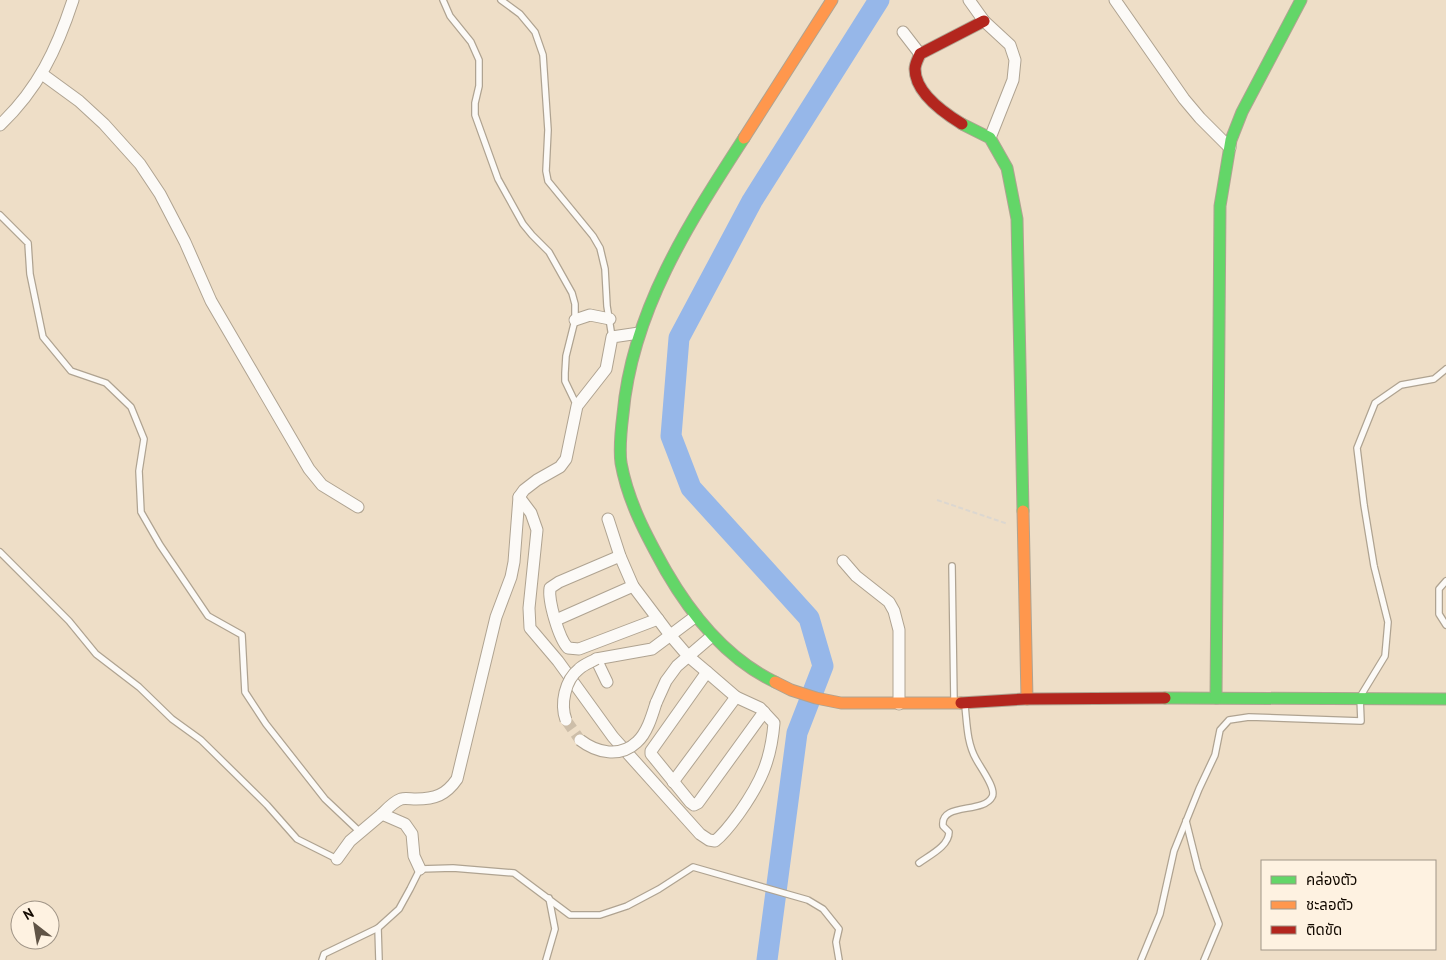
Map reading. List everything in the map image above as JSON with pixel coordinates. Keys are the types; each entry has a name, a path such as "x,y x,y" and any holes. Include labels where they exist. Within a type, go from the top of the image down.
{"street":[{"path":"0,125 5,112 42,74 62,34 73,0"},
{"path":"832,0 703,202 674,253 639,333 624,394 621,459 628,493 644,528 686,604 712,636 743,663 772,680 802,694 841,704 959,703 1026,699 1360,697 1446,699"},
{"path":"969,0 984,21 1010,45 1015,60 1013,80 990,138"},
{"path":"1115,0 1184,99 1230,148"},
{"path":"1216,698 1220,206 1230,148 1242,112 1300,0"},
{"path":"984,21 920,54 915,69 918,83 925,94 959,124 990,138 1007,168 1018,219 1026,699"},
{"path":"903,32 920,54"},
{"path":"42,74 79,101 104,124 140,164 160,194 186,242 211,301 309,469 322,485 358,507"},
{"path":"575,320 590,315 610,319"},
{"path":"337,859 350,841 395,802 402,799 431,798 440,795 450,789 457,780 496,617 511,577 519,498 524,490 560,467 566,459 577,406 606,369 612,336 639,333"},
{"path":"519,498 531,513 537,530 529,608 530,628 613,737 700,834 709,840 715,841 724,834 753,794 764,774 773,736 774,723 760,708 736,697 688,656 670,635 633,586 620,556 608,519"},
{"path":"620,556 550,588 550,597 564,645 573,650 658,619"},
{"path":"843,561 856,576 889,602 894,611 898,630 899,704"},
{"path":"556,620 633,586"},
{"path":"566,720 563,712 567,684 578,669 596,659 652,649 696,616"},
{"path":"580,740 589,747 601,752 621,751 638,742 649,723 666,681 677,666 712,636"},
{"path":"596,659 607,682"},
{"path":"707,672 651,750 651,754 694,805 698,803 764,712"},
{"path":"673,782 736,697"},
{"path":"382,814 405,824 412,834 414,856 420,869"}],"lane":[{"path":"442,0 450,16 471,42 479,60 479,86 475,103 475,114 498,179 523,224 550,252 572,293 575,304 575,320 564,373 565,381 577,406"},
{"path":"501,0 520,14 534,32 543,55 548,130 546,171 548,181 588,228 600,248 605,269 612,336"},
{"path":"0,215 28,243 30,274 43,337 70,371 106,383 131,407 144,438 139,471 141,512 160,545 208,616 242,635 245,692 266,724 325,799 360,832"},
{"path":"1141,960 1160,914 1174,851 1215,755 1220,730 1229,720 1249,717 1360,721 1360,697 1385,656 1388,622 1374,566 1357,448 1375,403 1401,385 1434,379 1446,369"},
{"path":"0,552 69,621 96,654 139,687 172,719 201,740 267,805 297,839 337,859"},
{"path":"919,863 944,844 949,837 949,832 943,826 942,820 945,816 959,810 980,806 988,802 994,792 969,743 959,703 952,566"},
{"path":"1446,581 1439,589 1439,614 1446,625"},
{"path":"1186,821 1198,869 1219,924 1204,960"},
{"path":"322,960 324,954 378,928 398,908 420,869 453,868 514,873 570,915 600,914 627,906 693,866 742,882 785,892 808,900 823,909 839,929 836,942 839,960"},
{"path":"546,960 555,929 549,898"},
{"path":"378,928 379,960"}],"path":[{"path":"937,500 1024,529"}],"waterway":[{"path":"767,960 797,733 823,666 809,618 691,488 671,436 679,338 752,201 879,0"}],"tunnel":[{"path":"566,720 580,740"}],"traffic: fast":[{"path":"1216,698 1220,206 1231,140 1242,112 1301,0"},
{"path":"962,124 990,138 1007,168 1017,219 1023,511"},
{"path":"744,138 684,236 666,269 651,304 638,339 629,376 620,457 628,492 639,519 666,571 687,604 726,649 741,661 775,682"},
{"path":"1165,698 1446,699"}],"traffic: slow":[{"path":"744,138 832,0"},
{"path":"1023,511 1027,699"},
{"path":"775,682 791,690 816,698 841,703 961,703"}],"traffic: jam":[{"path":"962,124 939,108 925,94 916,78 915,69 920,54 984,21"},
{"path":"961,703 1025,699 1165,698"}]}
